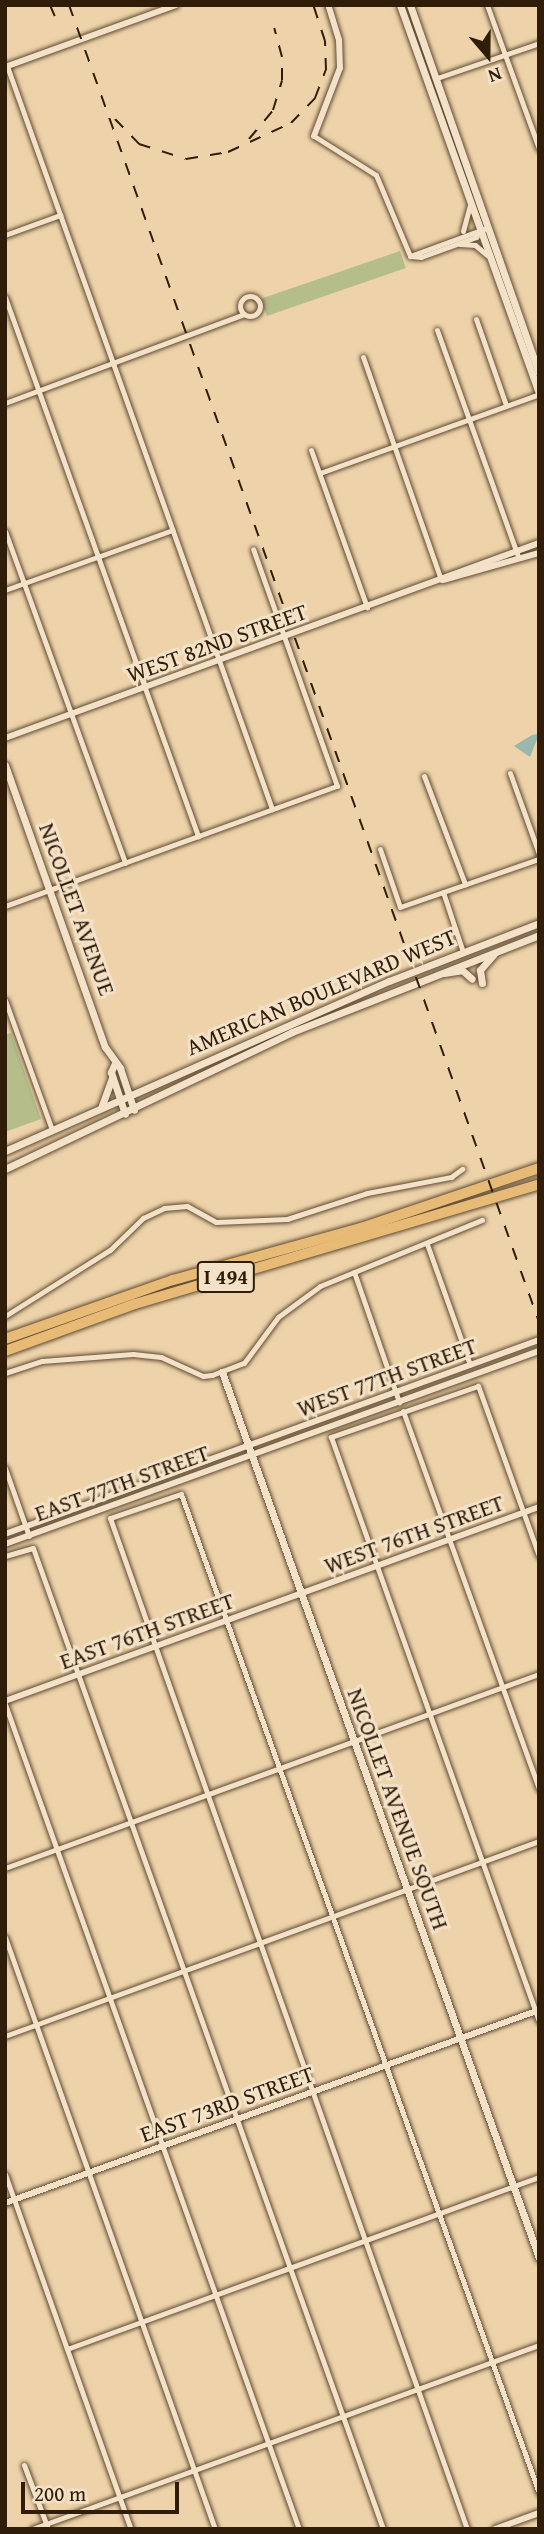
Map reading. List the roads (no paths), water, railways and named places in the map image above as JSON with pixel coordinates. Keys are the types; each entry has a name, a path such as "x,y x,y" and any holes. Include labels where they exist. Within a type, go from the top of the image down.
{"highway":[{"name":"I 494","path":"5,1339 173,1280 361,1228 506,1180 539,1166"},
{"name":"I 494","path":"5,1351 135,1304 539,1186"}],"main road":[{"path":"400,5 470,205 483,229 487,255 539,393"},
{"path":"410,5 437,78 483,229 539,373"},
{"name":"NICOLLET AVENUE","path":"5,765 114,1065 113,1077 120,1100"},
{"name":"AMERICAN BOULEVARD WEST","path":"5,1151 215,1058 466,951 539,923"},
{"name":"AMERICAN BOULEVARD WEST","path":"5,1169 220,1069 292,1032 426,976 539,935"},
{"path":"482,983 480,970 500,949"},
{"path":"426,976 462,970 472,979"},
{"path":"215,1058 220,1069"},
{"name":"NICOLLET AVENUE","path":"114,1065 120,1068 134,1110"},
{"path":"101,1108 113,1077"},
{"path":"120,1100 125,1114"},
{"path":"22,1144 29,1159"},
{"name":"NICOLLET AVENUE SOUTH","path":"222,1372 539,2258"}],"street":[{"path":"176,5 6,67 272,809"},
{"path":"328,5 339,40 340,68 314,136 376,175 410,256"},
{"path":"487,5 539,149"},
{"path":"437,78 539,43"},
{"path":"458,235 468,224 470,205"},
{"path":"5,235 60,215"},
{"path":"410,256 458,235 483,229"},
{"path":"410,256 421,257 476,237 483,229"},
{"path":"457,243 475,245 487,255"},
{"path":"5,297 198,836"},
{"path":"5,403 244,314"},
{"path":"476,319 506,405"},
{"path":"437,330 519,561"},
{"path":"363,357 441,580"},
{"path":"320,473 539,393"},
{"path":"311,450 367,607"},
{"path":"5,590 173,530"},
{"path":"5,531 125,863"},
{"name":"WEST 82ND STREET","path":"5,738 539,543"},
{"path":"5,906 337,786 253,549"},
{"name":"WEST 82ND STREET","path":"441,580 519,561 539,553"},
{"path":"380,849 400,907 539,856 510,773"},
{"path":"424,776 465,884"},
{"path":"443,892 466,951"},
{"path":"5,1000 52,1130"},
{"path":"5,1316 110,1250 143,1218 164,1208 187,1206 216,1222 287,1219 367,1193 451,1177 462,1170"},
{"path":"5,1373 50,1360 133,1354 161,1357 203,1376 222,1372 244,1363 290,1306 335,1278 427,1244 482,1220"},
{"path":"427,1244 470,1365"},
{"path":"354,1272 400,1402"},
{"name":"WEST 77TH STREET","path":"248,1446 539,1340"},
{"name":"WEST 77TH STREET","path":"251,1456 539,1352"},
{"path":"539,1556 478,1387 403,1410 329,1441 539,2021"},
{"path":"403,1410 539,1789"},
{"name":"EAST 77TH STREET","path":"5,1534 248,1446"},
{"name":"EAST 77TH STREET","path":"5,1544 251,1456"},
{"path":"5,1468 29,1536"},
{"path":"110,1506 164,1484 166,1476"},
{"path":"467,2529 108,1521 181,1494 539,2493"},
{"name":"WEST 76TH STREET","path":"301,1594 539,1507"},
{"path":"5,1556 33,1548 383,2529"},
{"name":"EAST 76TH STREET","path":"5,1702 301,1594"},
{"path":"5,1868 539,1674"},
{"path":"5,1702 299,2529"},
{"path":"5,2036 539,1841"},
{"path":"5,1937 215,2529"},
{"name":"EAST 73RD STREET","path":"5,2203 537,2010"},
{"path":"5,2174 131,2529"},
{"path":"67,2349 539,2177"},
{"path":"32,2529 47,2526 539,2345"},
{"path":"24,2465 47,2526"},
{"path":"495,2529 539,2513"}],"water":[{"path":"539,734 530,757 514,746 532,735"}],"railway":[{"path":"50,5 55,17"},
{"path":"69,5 539,1322"},
{"path":"115,119 139,144 186,159 228,152 291,123 315,98 326,70 325,41 313,5"},
{"path":"249,139 273,110 282,80 282,57 274,28"}]}
